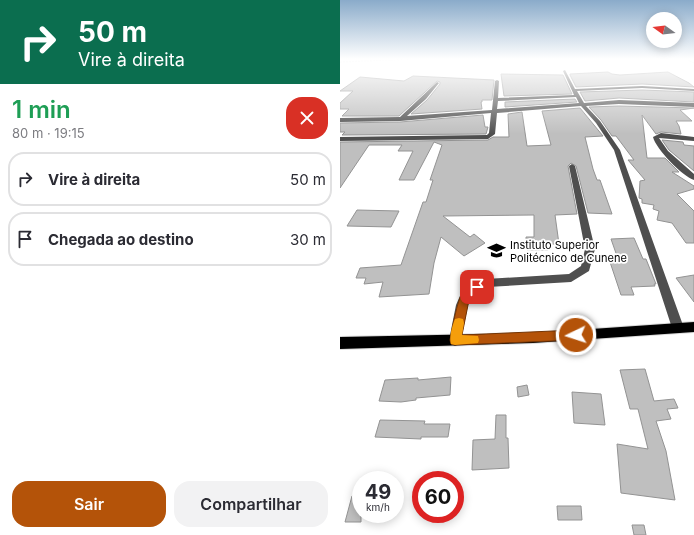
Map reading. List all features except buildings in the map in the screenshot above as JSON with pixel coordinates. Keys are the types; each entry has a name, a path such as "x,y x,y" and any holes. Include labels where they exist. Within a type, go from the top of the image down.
{"main road":[{"path":"340,343 533,338 694,327"}],"lane":[{"path":"400,119 424,98 436,84"},
{"path":"340,139 484,138 492,134 497,84"},
{"path":"571,84 583,106 598,122 617,150 678,328"},
{"path":"496,100 642,87 694,90"},
{"path":"340,120 400,119 621,102 694,105"},
{"path":"694,139 661,135 656,137 658,143 694,178"},
{"path":"455,340 462,305 468,292 486,283 571,278 585,268 590,249 572,166"}],"slow traffic":[{"path":"459,323 455,340 474,340"}],"place":[{"name":"Instituto Superior Politécnico de Cunene","path":"497,251"}],"route":[{"path":"477,287 468,292 462,305 455,340 533,338 576,335"}]}
